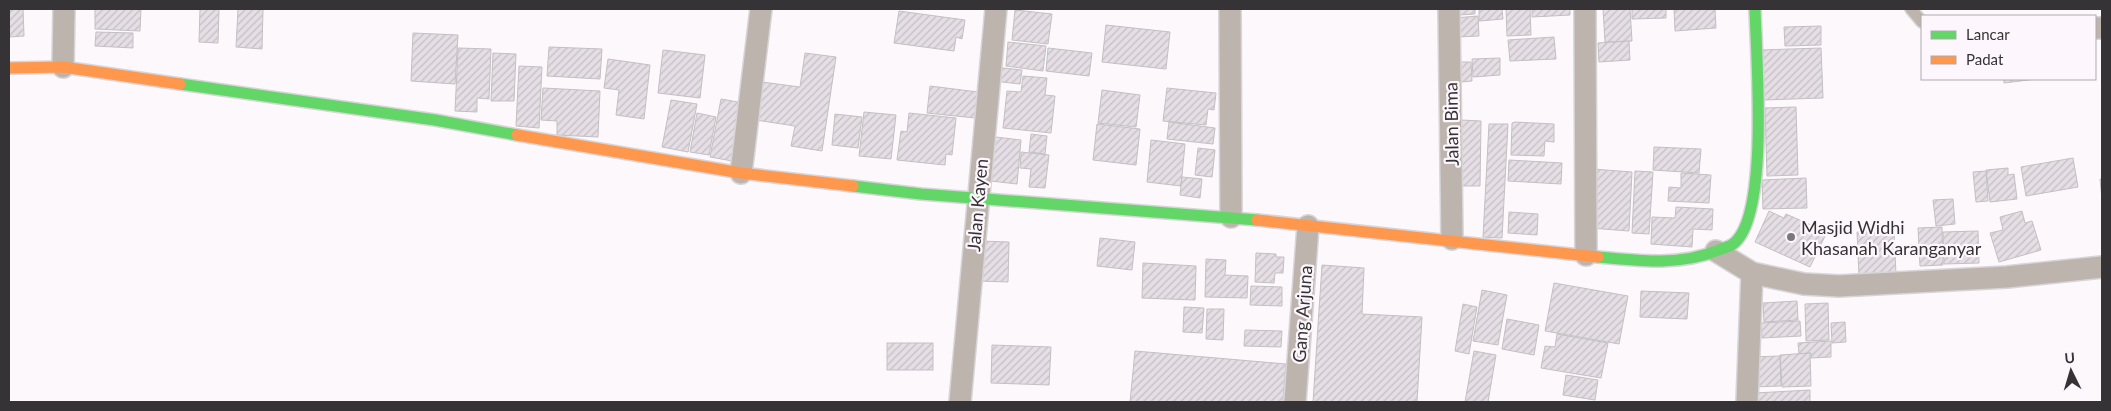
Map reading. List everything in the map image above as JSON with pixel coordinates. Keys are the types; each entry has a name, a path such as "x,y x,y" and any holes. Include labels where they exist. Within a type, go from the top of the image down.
{"main road":[{"path":"9,68 63,67 435,120 628,155 741,173 921,194 1231,217 1586,255 1640,260 1680,260 1716,251 1733,244 1745,229 1755,193 1758,144 1755,9"}],"street":[{"path":"63,67 64,9"},
{"path":"741,173 761,9"},
{"name":"Jalan Kayen","path":"960,402 977,197 996,9"},
{"path":"1229,9 1231,217"},
{"name":"Jalan Bima","path":"1449,9 1452,240"},
{"path":"1585,9 1586,255"},
{"name":"Gang Arjuna","path":"1295,402 1308,226"},
{"path":"1716,251 1752,273 1804,284 1839,286 2007,277 2102,267"},
{"path":"1747,402 1752,273"}],"lane":[{"path":"1911,9 1921,21"}],"building":[{"path":"9,9 23,9 24,36 9,37"},
{"path":"95,9 141,9 140,31 95,29"},
{"path":"200,9 219,9 218,43 199,42"},
{"path":"238,9 263,9 262,49 236,47"},
{"path":"1458,9 1475,9 1475,14 1458,15"},
{"path":"1479,9 1502,9 1503,19 1479,21"},
{"path":"1506,9 1530,9 1531,35 1507,36"},
{"path":"1532,9 1570,9 1570,15 1532,17"},
{"path":"1603,9 1630,9 1632,41 1605,42"},
{"path":"1632,9 1666,9 1666,18 1632,19"},
{"path":"1674,9 1715,9 1716,28 1675,31"},
{"path":"1015,10 1052,14 1048,44 1012,40"},
{"path":"899,11 965,20 962,39 956,37 954,51 894,43"},
{"path":"1478,16 1479,36 1457,37 1455,18"},
{"path":"1106,25 1170,32 1166,69 1102,62"},
{"path":"1821,26 1821,45 1785,46 1784,27"},
{"path":"96,32 133,33 133,48 95,46"},
{"path":"413,33 458,35 455,84 411,81"},
{"path":"1554,37 1556,59 1510,61 1508,40"},
{"path":"1629,41 1630,60 1599,62 1598,43"},
{"path":"1008,42 1046,46 1043,71 1006,66"},
{"path":"549,47 602,49 600,79 547,76"},
{"path":"458,48 491,49 489,99 477,98 477,112 455,111"},
{"path":"1048,48 1092,53 1089,76 1046,71"},
{"path":"1821,48 1823,98 1763,100 1761,50"},
{"path":"663,50 705,55 700,98 658,93"},
{"path":"493,53 516,54 514,101 491,101"},
{"path":"805,53 836,57 822,151 791,146 795,126 756,120 762,82 800,87"},
{"path":"1500,58 1500,75 1473,77 1472,59"},
{"path":"608,59 650,65 644,119 616,115 619,90 604,88"},
{"path":"1460,62 1471,62 1472,81 1461,82"},
{"path":"519,66 542,67 539,128 516,126"},
{"path":"994,67 1022,70 1020,84 993,81"},
{"path":"1023,76 1047,78 1045,95 1055,96 1051,133 1003,128 1007,91 1021,92"},
{"path":"2004,80 2028,80 2004,83"},
{"path":"930,86 978,92 975,118 927,113"},
{"path":"543,88 600,91 598,137 557,135 557,121 541,120"},
{"path":"1167,88 1216,93 1214,110 1208,109 1206,125 1163,121"},
{"path":"1102,90 1140,95 1136,127 1098,123"},
{"path":"721,99 749,104 738,162 710,157"},
{"path":"671,100 697,104 688,152 662,147"},
{"path":"1796,107 1798,175 1767,176 1765,108"},
{"path":"864,112 896,115 891,159 859,156"},
{"path":"697,113 716,117 709,155 690,152"},
{"path":"909,113 956,118 952,155 946,154 945,165 897,160 901,131 907,132"},
{"path":"835,114 862,117 858,148 832,145"},
{"path":"1461,120 1481,121 1480,186 1461,186"},
{"path":"1169,122 1215,128 1213,144 1167,139"},
{"path":"1512,123 1554,124 1554,142 1545,141 1544,156 1511,155"},
{"path":"1097,124 1140,129 1136,165 1093,160"},
{"path":"1489,124 1508,124 1502,238 1483,237"},
{"path":"1031,134 1047,136 1045,154 1029,152"},
{"path":"987,136 1021,140 1017,184 982,180"},
{"path":"1151,140 1185,144 1181,186 1147,182"},
{"path":"1654,147 1701,149 1699,173 1653,170"},
{"path":"1198,148 1215,150 1212,177 1195,175"},
{"path":"1021,152 1049,155 1045,188 1029,187 1031,169 1020,168"},
{"path":"2073,158 2078,187 2026,196 2021,167"},
{"path":"1509,160 1562,163 1561,184 1508,181"},
{"path":"2008,168 2008,175 2014,174 2017,199 1990,202 1986,170"},
{"path":"1593,169 1632,172 1629,231 1590,228"},
{"path":"1635,171 1653,172 1649,234 1632,233"},
{"path":"1986,171 1988,201 1976,202 1973,172"},
{"path":"1681,173 1711,175 1709,203 1668,201 1669,187 1681,188"},
{"path":"1182,177 1202,179 1200,198 1180,195"},
{"path":"1806,178 1807,208 1763,209 1762,180"},
{"path":"2100,179 2102,179 2102,199"},
{"path":"1953,199 1955,224 1936,226 1933,200"},
{"path":"1676,207 1713,209 1712,230 1693,229 1692,247 1651,244 1652,217 1675,218"},
{"name":"Masjid Widhi Khasanah Karanganyar","path":"1769,211 1784,218 1786,214 1827,232 1810,267 1755,242"},
{"path":"2022,211 2025,223 2032,221 2041,250 1999,262 1990,233 2003,230 2000,217"},
{"path":"1509,212 1538,214 1537,235 1508,233"},
{"path":"1942,227 1943,265 1920,266 1918,228"},
{"path":"1894,231 1896,275 1859,276 1857,232"},
{"path":"1978,231 1979,263 1944,264 1943,232"},
{"path":"1100,238 1135,242 1132,270 1097,266"},
{"path":"980,241 1009,242 1008,282 978,281"},
{"path":"1256,253 1276,254 1276,257 1284,257 1283,273 1275,273 1274,283 1255,282"},
{"path":"1206,259 1226,260 1225,275 1248,276 1247,298 1205,297"},
{"path":"1143,263 1196,266 1195,300 1142,298"},
{"path":"1322,265 1364,268 1362,314 1422,317 1417,402 1313,402"},
{"path":"1554,283 1628,296 1619,344 1545,331"},
{"path":"1251,286 1282,287 1282,306 1250,305"},
{"path":"1482,290 1507,295 1498,345 1473,341"},
{"path":"1641,291 1689,293 1687,319 1640,317"},
{"path":"1797,301 1798,320 1764,322 1763,303"},
{"path":"1828,303 1829,340 1806,341 1805,304"},
{"path":"1463,304 1477,307 1469,354 1455,351"},
{"path":"1184,307 1204,308 1202,333 1183,332"},
{"path":"1207,309 1224,309 1223,340 1206,339"},
{"path":"1507,319 1539,325 1534,355 1502,349"},
{"path":"1800,321 1801,336 1762,338 1761,323"},
{"path":"1845,322 1846,342 1832,343 1831,323"},
{"path":"1245,330 1282,331 1281,347 1244,346"},
{"path":"1557,334 1608,343 1601,378 1541,368 1545,346 1555,347"},
{"path":"1831,341 1831,357 1811,358 1811,353 1799,354 1798,343"},
{"path":"887,343 933,343 933,370 887,370"},
{"path":"992,345 1051,347 1049,385 991,383"},
{"path":"1135,351 1286,364 1283,402 1130,402"},
{"path":"1474,351 1496,355 1488,402 1465,402"},
{"path":"1810,353 1811,386 1782,387 1780,355"},
{"path":"1780,356 1781,386 1752,387 1750,357"},
{"path":"1566,375 1598,380 1595,400 1563,395"},
{"path":"1810,390 1810,402 1755,402 1755,393"}],"traffic: fast":[{"path":"1598,257 1659,261 1689,258 1704,255 1733,244 1745,228 1752,202 1758,134 1755,9"},
{"path":"180,84 435,120 517,135"},
{"path":"853,186 921,194 1257,220"}],"traffic: slow":[{"path":"9,68 63,67 180,84"},
{"path":"517,135 741,173 853,186"},
{"path":"1257,220 1598,257"}],"place":[{"name":"Masjid Widhi Khasanah Karanganyar","path":"1791,237"}]}
